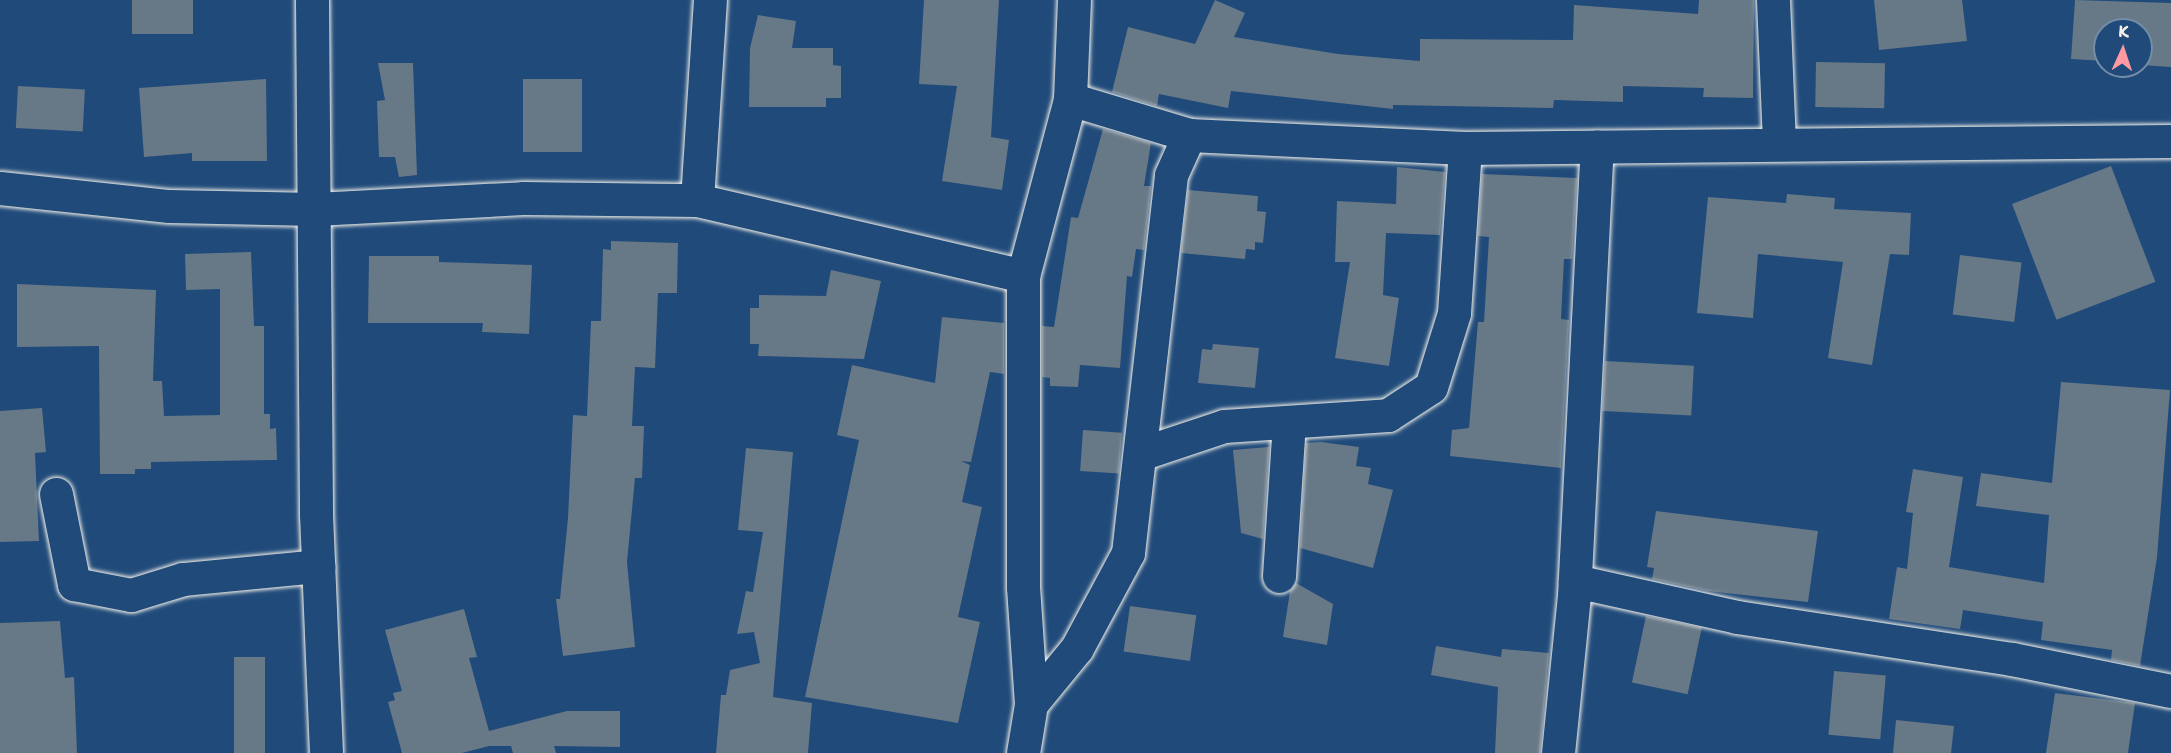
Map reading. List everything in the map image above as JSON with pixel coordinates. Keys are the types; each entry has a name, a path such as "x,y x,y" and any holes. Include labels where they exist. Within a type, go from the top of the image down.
{"street":[{"path":"312,0 318,566 326,753"},
{"path":"697,200 710,0"},
{"path":"1023,753 1031,704 1023,586 1023,276 1070,99 1074,0"},
{"path":"1773,0 1779,142"},
{"path":"1070,99 1189,135 1465,148 1779,142 2171,141"},
{"path":"1031,704 1077,648 1128,553 1171,175 1189,135"},
{"path":"1557,753 1575,581 1597,147"},
{"path":"1140,454 1224,426 1388,415 1431,387 1454,313 1465,148"},
{"path":"0,188 169,206 315,209 523,198 697,200 1023,276"},
{"path":"1280,576 1289,422"},
{"path":"56,494 74,584 131,595 183,579 318,566"},
{"path":"1575,581 1737,617 2012,659 2171,691"}],"building":[{"path":"132,0 193,0 193,34 132,34"},
{"path":"924,0 999,0 991,137 1009,140 1002,190 942,181 957,86 919,84"},
{"path":"1215,0 1245,13 1234,37 1338,54 1420,61 1420,39 1573,40 1574,5 1698,14 1699,0 1754,0 1753,98 1703,97 1704,88 1623,86 1623,102 1554,100 1553,108 1393,105 1393,109 1231,91 1228,108 1159,94 1157,106 1112,92 1128,27 1195,44"},
{"path":"1874,0 1962,0 1967,41 1879,50"},
{"path":"2075,0 2171,3 2171,67 2153,66 2153,18 2093,18 2093,60 2071,59"},
{"path":"758,15 796,21 792,48 833,48 833,65 841,66 841,98 826,98 826,107 749,107 750,48"},
{"path":"1816,62 1885,63 1884,108 1815,107"},
{"path":"378,63 413,63 417,175 399,177 395,157 379,157 377,101 385,100"},
{"path":"266,79 267,161 192,161 192,153 144,157 139,88"},
{"path":"523,79 582,79 582,152 523,152"},
{"path":"18,86 85,90 83,131 16,128"},
{"path":"1103,129 1151,143 1144,186 1151,186 1144,250 1136,249 1132,277 1127,276 1120,368 1080,365 1078,387 1050,386 1050,378 1042,377 1042,326 1054,327 1071,217 1078,218"},
{"path":"2111,166 2155,282 2056,320 2012,204"},
{"path":"1397,167 1445,172 1440,235 1386,233 1383,295 1399,298 1389,366 1335,358 1350,262 1335,262 1337,201 1396,204"},
{"path":"1482,174 1577,178 1572,259 1564,259 1561,319 1569,320 1561,468 1450,456 1452,430 1469,428 1478,322 1484,322 1489,237 1478,236"},
{"path":"1188,190 1258,196 1257,211 1266,212 1263,243 1255,242 1255,250 1246,249 1245,259 1181,253"},
{"path":"1787,194 1835,198 1834,209 1911,213 1909,255 1890,254 1872,365 1828,358 1843,262 1758,254 1753,318 1697,313 1708,197 1786,203"},
{"path":"611,241 678,243 677,293 658,293 655,368 635,367 632,426 644,426 642,478 635,478 627,562 635,647 563,656 556,599 560,599 568,518 573,415 587,416 591,321 601,321 603,249 611,250"},
{"path":"251,252 254,326 264,326 264,414 270,414 270,429 276,428 277,460 151,462 151,469 135,469 135,474 100,474 99,346 17,347 17,284 156,290 153,381 162,381 164,416 220,415 220,289 186,290 185,254"},
{"path":"1960,255 2022,263 2014,322 1953,315"},
{"path":"369,256 439,256 439,262 532,265 529,334 482,332 483,323 368,323"},
{"path":"831,270 881,281 864,359 758,356 759,344 750,344 750,308 759,308 759,295 826,296"},
{"path":"942,317 1004,323 1004,374 990,372 971,462 961,461 970,465 962,502 982,507 958,617 980,622 958,723 805,697 859,440 837,435 852,365 935,383"},
{"path":"1213,344 1259,348 1255,388 1198,383 1202,349 1212,350"},
{"path":"1605,361 1694,366 1691,416 1602,411"},
{"path":"2061,382 2170,390 2157,557 2140,666 2111,660 2112,650 2041,640 2043,622 1963,610 1960,629 1889,619 1897,567 1907,569 1913,513 1906,512 1913,469 1963,477 1949,567 2044,583 2049,515 1976,506 1981,473 2052,483"},
{"path":"42,408 46,452 35,453 39,541 0,542 0,411"},
{"path":"1083,430 1122,433 1119,474 1080,471"},
{"path":"1321,442 1359,447 1356,466 1371,468 1368,484 1393,490 1373,568 1300,548 1306,443"},
{"path":"1269,447 1263,539 1241,533 1233,450"},
{"path":"746,448 793,452 773,697 812,703 808,753 716,753 721,695 726,695 730,670 760,663 754,632 737,634 746,591 753,592 763,532 738,530"},
{"path":"1656,511 1818,531 1808,602 1708,591 1652,579 1654,568 1647,567"},
{"path":"1296,583 1333,604 1327,645 1283,637 1290,591"},
{"path":"1130,606 1196,615 1190,661 1124,652"},
{"path":"464,609 477,657 469,658 489,731 567,711 620,711 620,747 554,746 556,753 513,753 511,746 489,746 462,753 402,753 388,702 395,700 393,693 402,691 385,630"},
{"path":"1646,616 1702,628 1688,694 1632,683"},
{"path":"60,621 65,678 74,677 77,753 0,753 0,623"},
{"path":"1436,646 1501,657 1502,649 1549,653 1540,753 1495,753 1498,687 1431,675"},
{"path":"234,657 265,657 265,753 234,753"},
{"path":"1834,671 1886,676 1880,739 1828,735"},
{"path":"2055,693 2135,703 2128,753 2046,753"},
{"path":"1896,720 1954,726 1951,753 1893,753"}]}
